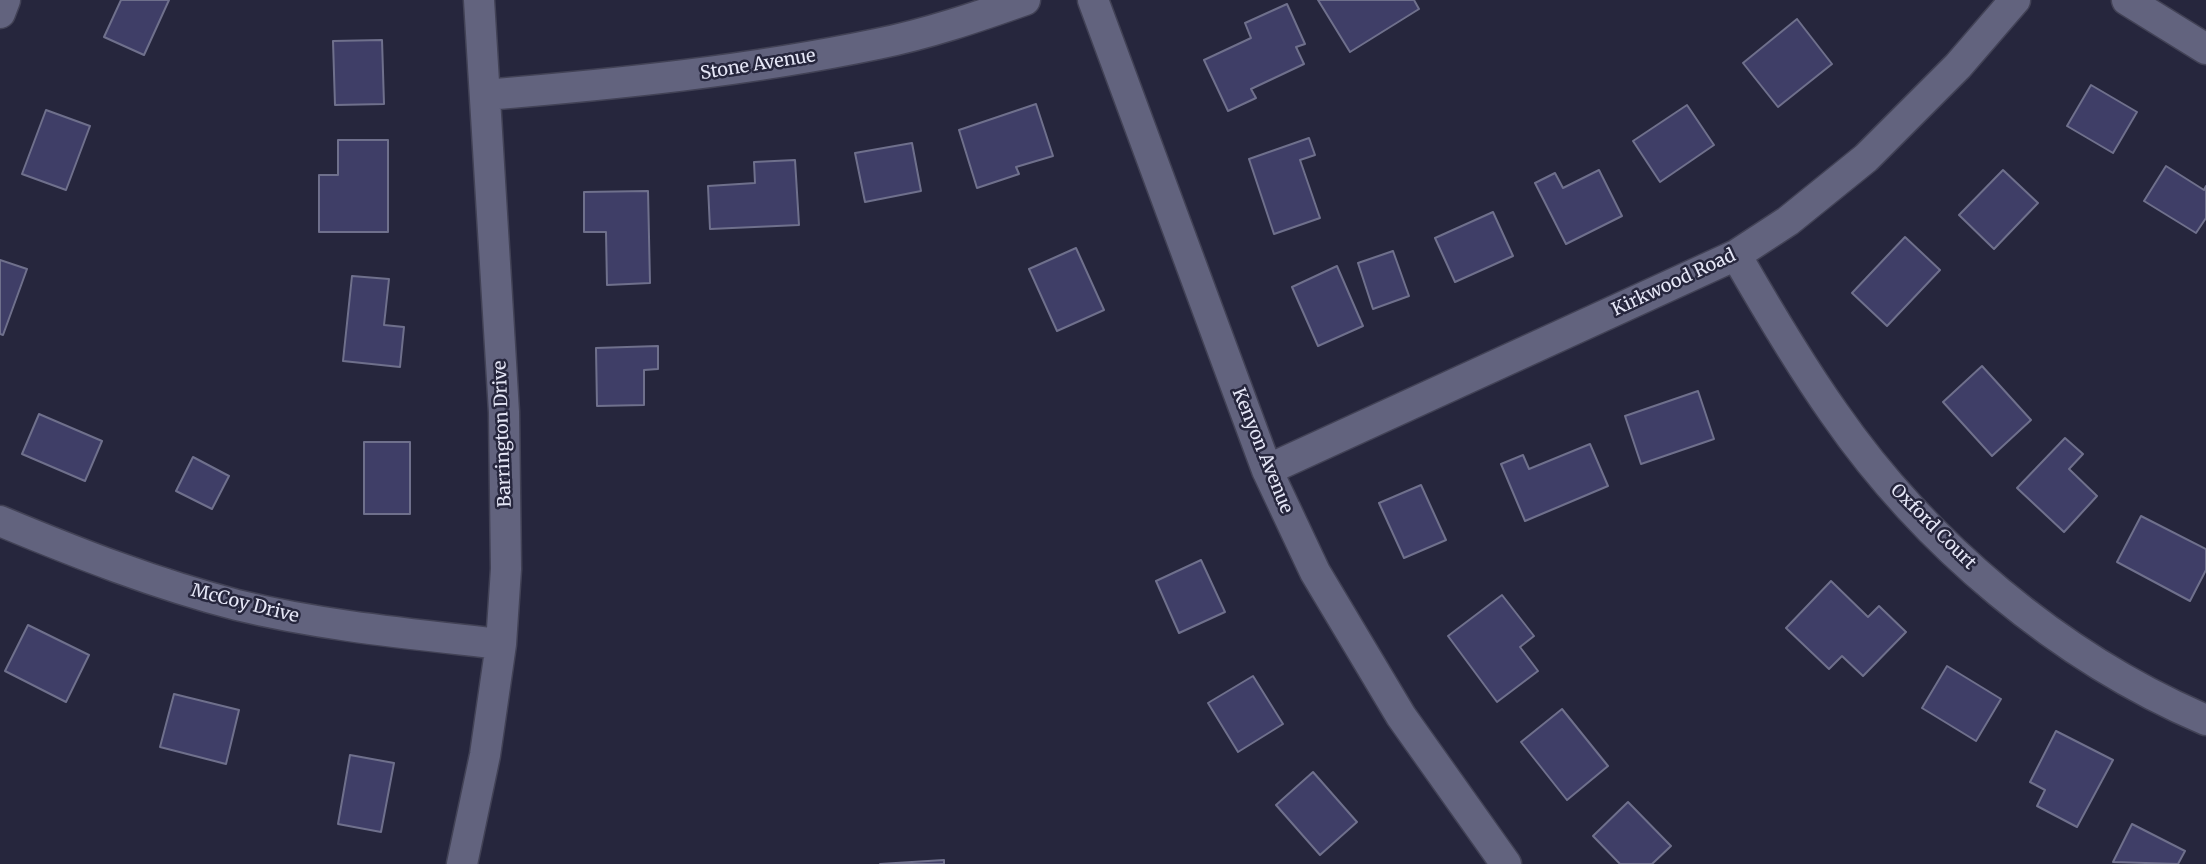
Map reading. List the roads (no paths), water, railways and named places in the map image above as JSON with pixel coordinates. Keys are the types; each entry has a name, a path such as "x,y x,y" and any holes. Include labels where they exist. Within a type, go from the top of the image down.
{"street":[{"path":"0,13 5,0"},
{"name":"Barrington Drive","path":"462,864 485,755 501,644 506,569 506,480 479,0"},
{"name":"Stone Avenue","path":"485,96 692,75 778,63 880,44 983,15 1025,0"},
{"name":"Kenyon Avenue","path":"1093,0 1267,470 1315,572 1401,716 1506,864"},
{"name":"Kirkwood Road","path":"1267,470 1736,255 1787,221 1866,158 1949,75 2015,0"},
{"path":"2127,0 2206,49"},
{"name":"Oxford Court","path":"1736,255 1781,332 1835,415 1914,513 1953,552 2049,629 2100,665 2174,706 2206,720"},
{"name":"McCoy Drive","path":"0,521 102,562 237,605 369,628 501,644"}]}
